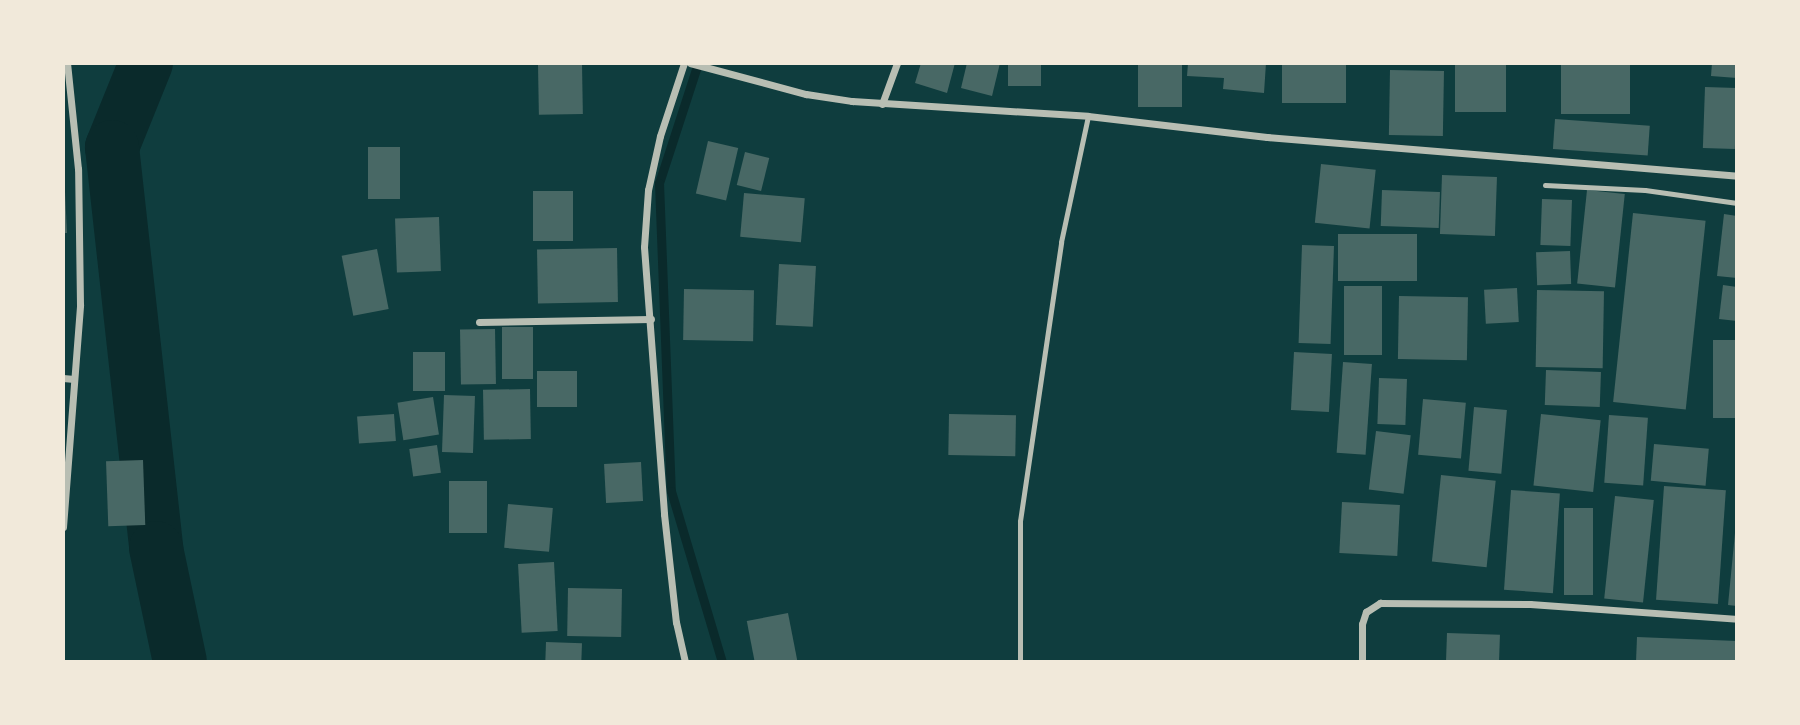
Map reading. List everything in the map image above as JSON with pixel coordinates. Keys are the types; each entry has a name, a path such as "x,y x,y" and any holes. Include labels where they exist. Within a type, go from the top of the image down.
{"street":[{"path":"63,527 75,379 80,237 78,169 67,63"},
{"path":"684,63 660,136 648,190 644,247 664,514 676,622 685,662"},
{"path":"692,63 806,94 882,104 1088,116 1267,137 1737,176"},
{"path":"882,104 897,63"},
{"path":"479,322 651,319"},
{"path":"63,378 75,379"},
{"path":"1362,662 1362,624 1366,612 1380,603 1530,604 1737,619"}],"lane":[{"path":"1020,662 1020,521 1059,255 1088,116"},
{"path":"1545,185 1645,190 1737,203"}],"building":[{"path":"921,63 955,63 947,93 915,83"},
{"path":"967,63 1000,63 992,96 961,88"},
{"path":"1008,63 1041,63 1041,86 1008,86"},
{"path":"1138,63 1182,63 1182,107 1138,107"},
{"path":"1188,63 1266,63 1264,93 1223,89 1224,78 1187,76"},
{"path":"1282,63 1346,63 1346,103 1282,103"},
{"path":"1455,63 1506,63 1506,112 1455,112"},
{"path":"1561,63 1630,63 1630,114 1561,114"},
{"path":"1712,63 1737,63 1737,78 1711,76"},
{"path":"582,64 583,114 539,115 538,65"},
{"path":"1390,70 1444,71 1443,136 1389,135"},
{"path":"1705,87 1737,88 1735,149 1703,148"},
{"path":"1555,119 1650,126 1648,156 1553,149"},
{"path":"708,141 738,148 726,201 696,194"},
{"path":"368,147 400,147 400,199 368,199"},
{"path":"745,152 769,158 761,191 737,185"},
{"path":"1321,164 1376,170 1370,228 1315,223"},
{"path":"1442,175 1497,177 1495,236 1440,234"},
{"path":"1382,190 1440,192 1439,228 1381,226"},
{"path":"1587,190 1625,194 1615,287 1577,283"},
{"path":"533,191 573,191 573,241 533,241"},
{"path":"65,192 67,233 63,233"},
{"path":"744,193 805,198 801,242 740,237"},
{"path":"1542,199 1572,200 1570,246 1540,245"},
{"path":"1633,213 1706,221 1686,410 1613,402"},
{"path":"1724,214 1737,216 1737,278 1717,276"},
{"path":"439,217 441,271 397,273 395,219"},
{"path":"1338,234 1417,234 1417,281 1338,281"},
{"path":"1302,245 1334,246 1331,344 1299,343"},
{"path":"617,248 618,302 538,303 537,249"},
{"path":"377,249 389,309 353,316 342,256"},
{"path":"1570,251 1571,284 1537,285 1536,252"},
{"path":"779,264 816,266 813,327 776,325"},
{"path":"1723,285 1737,287 1737,321 1719,319"},
{"path":"1344,286 1382,286 1382,355 1344,355"},
{"path":"1517,288 1519,322 1486,324 1484,290"},
{"path":"684,289 754,290 753,341 683,340"},
{"path":"1537,290 1604,291 1603,368 1536,367"},
{"path":"1399,296 1468,297 1467,360 1398,359"},
{"path":"502,327 533,327 533,379 502,379"},
{"path":"495,329 496,384 461,385 460,330"},
{"path":"1713,340 1737,340 1737,418 1713,418"},
{"path":"413,352 445,352 445,391 413,391"},
{"path":"1294,352 1332,354 1329,412 1291,410"},
{"path":"1343,362 1372,364 1366,455 1337,453"},
{"path":"1546,370 1601,372 1600,407 1545,405"},
{"path":"537,371 577,371 577,407 537,407"},
{"path":"1379,378 1407,379 1405,425 1377,424"},
{"path":"530,389 531,439 484,440 483,390"},
{"path":"444,395 475,396 473,453 442,452"},
{"path":"433,397 439,435 403,440 397,403"},
{"path":"1423,399 1466,403 1461,459 1418,455"},
{"path":"1474,407 1507,410 1501,474 1468,471"},
{"path":"394,414 396,441 359,444 357,417"},
{"path":"949,414 1016,415 1015,456 948,455"},
{"path":"1541,414 1601,420 1593,492 1533,486"},
{"path":"1609,415 1648,418 1643,486 1604,483"},
{"path":"1376,431 1411,435 1404,494 1369,490"},
{"path":"1654,444 1709,449 1706,486 1651,481"},
{"path":"437,445 441,473 413,477 409,449"},
{"path":"143,460 145,525 108,526 106,461"},
{"path":"641,462 643,501 606,503 604,464"},
{"path":"1441,475 1496,481 1487,567 1432,562"},
{"path":"449,481 487,481 487,533 449,533"},
{"path":"1664,486 1726,490 1718,604 1656,600"},
{"path":"1511,490 1560,493 1553,593 1504,590"},
{"path":"1615,496 1654,500 1643,603 1604,598"},
{"path":"1342,502 1400,505 1397,556 1339,553"},
{"path":"508,504 553,508 549,552 504,548"},
{"path":"1564,508 1593,508 1593,595 1564,595"},
{"path":"1737,533 1737,606 1728,605"},
{"path":"554,562 558,631 522,633 518,564"},
{"path":"568,588 622,589 621,637 567,636"},
{"path":"788,613 797,660 755,662 747,621"},
{"path":"1447,633 1500,635 1499,662 1446,662"},
{"path":"1637,637 1737,641 1737,662 1636,662"},
{"path":"546,642 582,643 581,662 545,662"}],"waterway":[{"path":"146,63 112,147 156,548 180,662"},
{"path":"698,63 659,183 671,491 722,662"}]}
